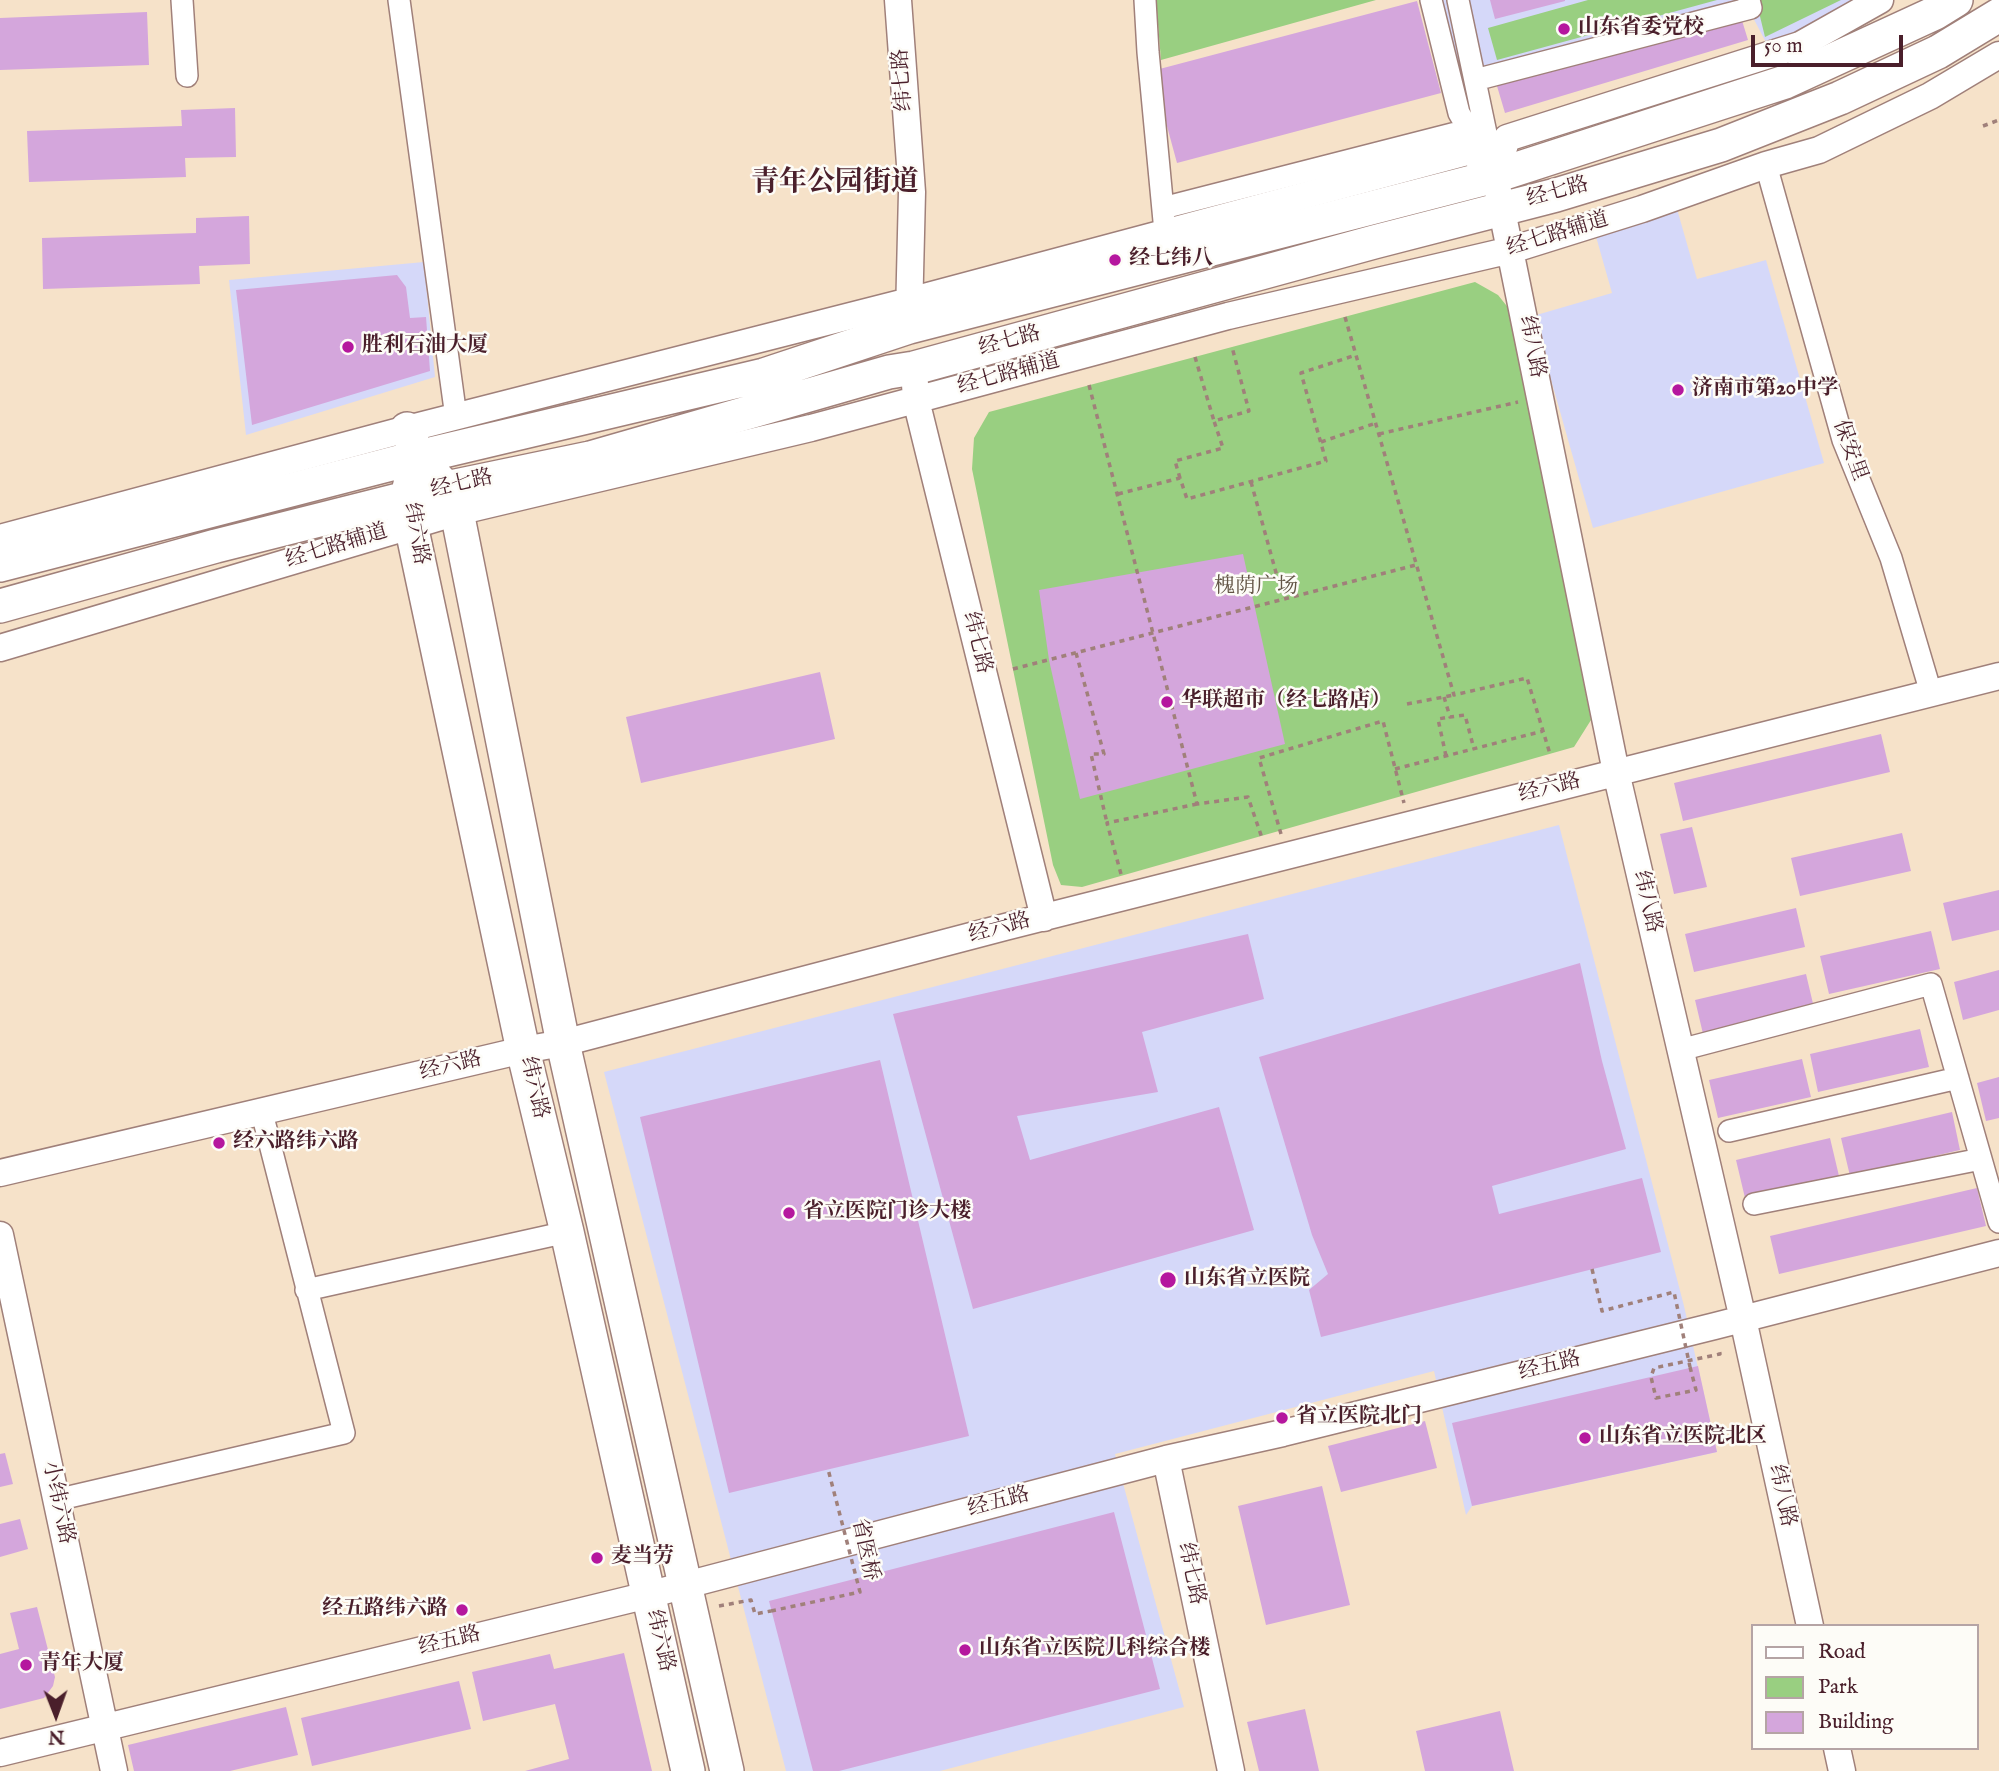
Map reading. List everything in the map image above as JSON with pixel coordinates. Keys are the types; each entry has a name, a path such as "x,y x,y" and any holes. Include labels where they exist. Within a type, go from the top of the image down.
{"main road":[{"name":"经七路","path":"0,565 412,443 764,375 909,314 1495,176 1785,82 1935,13 1956,0"},
{"name":"经七路","path":"0,606 216,547 408,512 889,372 915,384 1502,208 1556,195 1721,145 1840,98 1938,52 1999,15"},
{"name":"纬六路","path":"412,443 452,500 563,1043 727,1771"},
{"name":"纬六路","path":"412,443 408,512 523,1050 567,1232 688,1771"}],"street":[{"path":"182,0 187,76"},
{"path":"399,0 456,417"},
{"name":"纬七路","path":"898,0 912,192 909,314"},
{"path":"1145,0 1147,52 1164,221"},
{"path":"1430,0 1459,113 1495,176"},
{"path":"1458,0 1495,176"},
{"path":"1475,80 1751,8 1749,0"},
{"path":"1495,176 1507,138 1800,45 1881,0"},
{"name":"经七路辅道","path":"915,384 1228,316 1511,250 1642,209 1766,164 1819,150 1930,96 1999,55"},
{"path":"0,538 412,443 456,417 909,314 1164,221 1468,130"},
{"path":"1164,221 1471,152 1495,176"},
{"name":"保安里","path":"1766,164 1843,440 1891,558 1931,693"},
{"name":"纬八路","path":"1495,176 1616,772 1743,1320 1810,1624"},
{"name":"纬七路","path":"915,384 1044,918"},
{"name":"经七路辅道","path":"0,649 408,512"},
{"name":"经六路","path":"0,1173 523,1050 563,1043 1277,858 1999,676"},
{"path":"1680,1050 1931,984 1999,1222"},
{"path":"1729,1132 1958,1078"},
{"path":"57,1500 344,1433 262,1113"},
{"path":"1754,1205 1981,1159"},
{"path":"306,1290 567,1232"},
{"name":"小纬六路","path":"0,1235 114,1771"},
{"name":"经五路","path":"0,1753 685,1586 1166,1459 1283,1433 1743,1320 1999,1253"},
{"name":"纬七路","path":"1166,1459 1231,1771"},
{"path":"1837,1750 1842,1771"}],"path":[{"path":"1983,126 1999,120"},
{"path":"1345,317 1454,695"},
{"path":"1214,421 1249,411 1232,347"},
{"path":"1195,357 1223,448 1175,461 1186,499 1326,461 1301,373 1356,355"},
{"path":"1089,385 1197,804"},
{"path":"1378,434 1541,396"},
{"path":"1321,442 1376,423"},
{"path":"1118,494 1180,478"},
{"path":"1251,482 1283,598"},
{"path":"1013,669 1416,565"},
{"path":"1076,653 1104,754 1091,754 1127,897"},
{"path":"1407,704 1527,678 1550,754"},
{"path":"1444,697 1450,717"},
{"path":"1446,756 1438,719 1465,715 1474,749"},
{"path":"1277,858 1259,758 1383,721 1409,825"},
{"path":"1395,769 1543,731"},
{"path":"1107,823 1197,804 1248,797 1277,858"},
{"path":"1592,1269 1602,1311 1674,1292 1696,1390 1656,1398 1651,1377"},
{"name":"省医桥","path":"751,1600 755,1615 860,1592 828,1469"}],"shaded area":[{"name":"山东省委党校","path":"1437,0 1861,0 1769,48 1749,10 1464,92"},
{"name":"济南市第20中学","path":"1675,202 1697,279 1766,260 1824,463 1593,528 1533,316 1612,293 1593,226"},
{"path":"424,262 435,377 246,435 229,280"},
{"name":"山东省立医院","path":"1559,825 1684,1306 1717,1452 1472,1506 1466,1515 1434,1371 1115,1454 1184,1707 940,1771 786,1771 604,1072"}],"green space":[{"path":"1156,0 1376,0 1161,60"},
{"path":"1588,0 1717,0 1497,60 1488,28"},
{"path":"1756,0 1841,0 1765,37"},
{"name":"槐荫广场","path":"1475,282 1498,295 1510,310 1591,720 1574,747 1082,887 1061,885 1053,865 972,469 974,438 989,412"}],"building":[{"path":"1490,0 1565,0 1565,1 1495,19"},
{"path":"1417,1 1441,93 1177,163 1152,71"},
{"path":"147,12 149,65 0,70 0,18"},
{"path":"1740,14 1748,40 1505,113 1497,86"},
{"path":"235,108 236,157 185,158 186,177 29,182 27,131 182,126 181,110"},
{"path":"249,216 250,264 199,266 200,284 43,289 42,238 196,233 196,218"},
{"path":"397,275 406,287 410,318 426,317 430,371 252,425 236,290"},
{"name":"华联超市（经七路店）","path":"1243,554 1285,744 1080,799 1049,660 1039,590"},
{"path":"820,672 835,739 641,783 626,717"},
{"path":"1881,734 1890,772 1683,821 1674,783"},
{"path":"1692,827 1707,887 1674,894 1660,834"},
{"path":"1902,833 1911,871 1800,896 1791,858"},
{"path":"1999,890 1999,930 1952,941 1943,903"},
{"path":"1796,908 1805,947 1694,972 1685,934"},
{"path":"1931,931 1940,969 1829,994 1820,956"},
{"path":"1248,934 1264,999 1142,1032 1158,1092 1017,1116 1030,1160 1219,1107 1254,1230 973,1309 893,1014"},
{"path":"1580,963 1602,1061 1626,1149 1492,1186 1499,1214 1642,1178 1661,1252 1321,1337 1309,1290 1328,1274 1312,1235 1259,1057"},
{"path":"1999,970 1999,1010 1963,1020 1954,982"},
{"path":"1806,974 1815,1012 1704,1038 1695,1000"},
{"path":"1920,1029 1929,1067 1818,1092 1810,1054"},
{"path":"1802,1059 1811,1097 1718,1118 1709,1080"},
{"name":"省立医院门诊大楼","path":"880,1060 969,1436 729,1493 640,1117"},
{"path":"1999,1077 1999,1118 1986,1121 1977,1083"},
{"path":"1952,1112 1960,1150 1850,1176 1841,1138"},
{"path":"1830,1138 1839,1176 1745,1198 1736,1160"},
{"path":"1977,1188 1986,1226 1779,1274 1770,1236"},
{"name":"山东省立医院北区","path":"1698,1366 1717,1452 1472,1506 1452,1423"},
{"path":"1425,1421 1437,1468 1341,1492 1328,1446"},
{"path":"5,1453 13,1484 0,1487 0,1454"},
{"path":"1322,1486 1350,1605 1266,1625 1238,1506"},
{"name":"山东省立医院儿科综合楼","path":"1114,1512 1160,1689 839,1771 813,1771 769,1601"},
{"path":"20,1519 28,1549 0,1557 0,1524"},
{"name":"青年大厦","path":"37,1607 55,1677 53,1686 44,1698 0,1709 0,1654 19,1649 10,1613"},
{"path":"624,1653 652,1771 525,1771 569,1759 555,1704 483,1721 472,1672 550,1654 554,1669"},
{"path":"459,1681 471,1729 312,1766 301,1718"},
{"path":"286,1707 298,1755 230,1771 134,1771 128,1745"},
{"path":"1305,1709 1319,1771 1259,1771 1247,1722"},
{"path":"1500,1711 1514,1771 1425,1771 1416,1731"}],"place":[{"name":"山东省委党校","path":"1564,29"},
{"name":"经七纬八","path":"1115,260"},
{"name":"胜利石油大厦","path":"348,347"},
{"name":"济南市第20中学","path":"1678,390"},
{"name":"华联超市（经七路店）","path":"1167,702"},
{"name":"经六路纬六路","path":"219,1143"},
{"name":"省立医院门诊大楼","path":"789,1213"},
{"name":"山东省立医院","path":"1168,1280"},
{"name":"省立医院北门","path":"1282,1418"},
{"name":"山东省立医院北区","path":"1585,1438"},
{"name":"麦当劳","path":"597,1558"},
{"name":"经五路纬六路","path":"462,1610"},
{"name":"山东省立医院儿科综合楼","path":"965,1650"},
{"name":"青年大厦","path":"26,1665"}],"district":[{"name":"青年公园街道","path":"835,184"}]}
